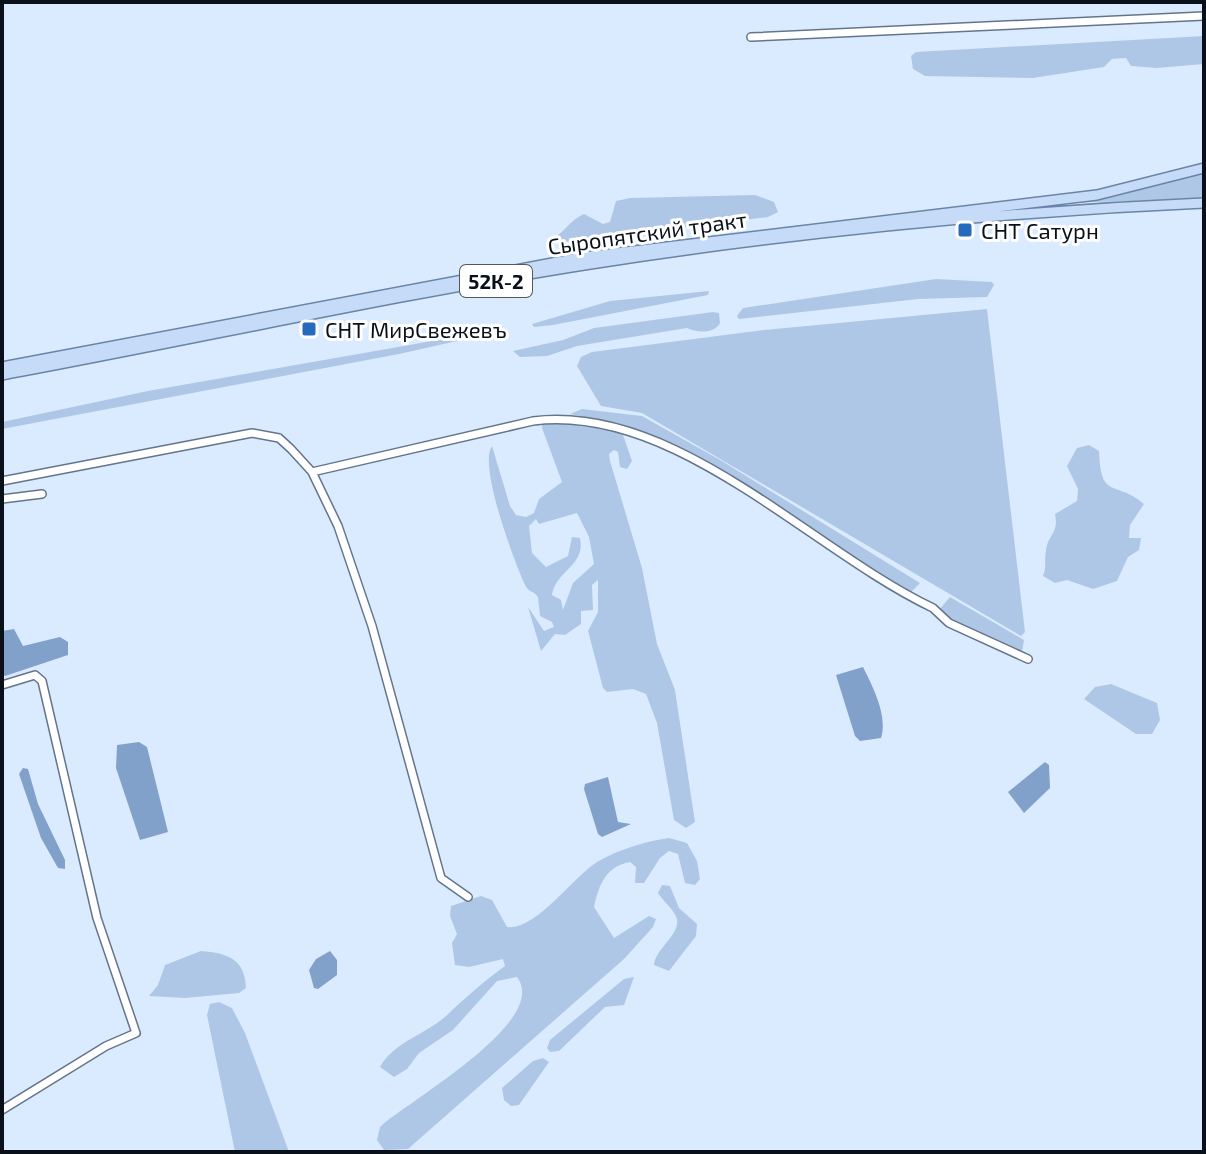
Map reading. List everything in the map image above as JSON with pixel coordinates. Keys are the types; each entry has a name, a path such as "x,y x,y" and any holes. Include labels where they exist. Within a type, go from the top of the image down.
{"main road":[{"name":"Сыропятский тракт","path":"2,367 584,257 1097,195 1204,168"},
{"name":"Сыропятский тракт","path":"2,375 598,263 993,215 1101,206 1204,203"}],"street":[{"path":"751,37 1204,16"},
{"path":"312,472 561,417 624,428 768,504 819,541 933,608 949,623 1028,659"},
{"path":"2,481 252,433 279,438 312,472 356,574 441,878 468,897"},
{"path":"2,499 42,494"},
{"path":"2,685 35,675 42,681 97,918 136,1033 106,1046 2,1110"}],"shaded area":[{"path":"1204,36 1204,64 1157,68 1131,66 1126,58 1112,59 1104,67 1033,78 925,76 913,69 911,56 916,52"},
{"path":"1204,173 1204,199 1060,203"},
{"path":"755,195 774,202 778,212 768,217 548,244 547,241 584,214 603,224 610,222 616,201"},
{"path":"936,279 992,282 994,285 987,297 918,299 739,319 737,316 743,308"},
{"path":"709,291 708,295 553,325 534,327 532,324 610,301"},
{"path":"987,309 1025,632 1021,636 642,413 601,406 577,366 581,357 592,352 764,330"},
{"path":"719,313 720,323 710,331 687,328 577,346 547,356 520,357 513,351 563,340 594,328"},
{"path":"455,337 457,341 399,354 2,429 2,422 148,391"},
{"path":"582,409 642,416 722,461 920,583 910,593 690,455 618,423 570,414"},
{"path":"550,421 621,429 632,461 627,469 620,467 618,452 614,450 609,454 610,461 642,568 657,644 675,690 695,822 686,828 674,820 657,723 646,694 633,689 607,692 603,688 588,631 598,612 598,580 592,585 593,610 581,611 581,624 565,635 555,634 541,651 528,607 544,631 554,627 552,622 540,616 538,597 527,588 513,556 493,492 489,456 492,446 510,506 516,515 526,517 534,513 539,499 562,482 542,423","holes":["577,513 589,537 594,564 573,583 563,610 561,600 552,595 559,579 579,555 580,538 572,537 568,556 546,567 532,553 529,526 536,519 539,524"]},
{"path":"1089,445 1099,451 1100,467 1106,483 1144,504 1130,525 1129,538 1141,538 1139,550 1128,557 1117,581 1093,589 1067,580 1055,583 1043,576 1047,545 1056,526 1055,514 1077,501 1078,489 1067,466 1077,448"},
{"path":"950,597 1024,640 1022,652 950,621 939,610"},
{"path":"14,629 23,646 60,637 68,642 68,655 5,676 2,674 2,631"},
{"path":"863,667 878,702 883,729 881,738 860,741 855,736 836,675"},
{"path":"1111,684 1157,703 1160,720 1152,734 1136,734 1084,699 1095,687"},
{"path":"139,742 147,747 168,832 140,840 116,768 117,745"},
{"path":"1045,762 1049,765 1050,788 1024,813 1008,792"},
{"path":"23,768 28,769 38,804 65,860 65,869 58,868 41,838 19,774"},
{"path":"608,777 618,822 631,824 602,837 598,834 584,789 585,784"},
{"path":"669,838 687,843 697,861 700,879 695,885 685,883 678,854 669,851 660,858 644,883 635,883 636,867 630,862 621,864 609,873 601,884 594,907 614,938 649,916 656,919 653,927 624,959 408,1149 384,1150 377,1140 380,1127 496,1037 514,1015 522,995 517,977 497,981 453,1030 419,1053 407,1069 394,1077 380,1067 402,1044 438,1023 505,966 503,959 469,967 455,965 452,943 457,934 450,916 451,906 481,896 492,900 507,927 518,926 541,912 597,862 632,847"},
{"path":"662,885 670,886 679,908 697,924 696,936 669,971 654,965 658,953 677,925 676,916 658,893"},
{"path":"201,951 233,959 242,970 246,988 239,993 185,998 149,996 158,985 165,965"},
{"path":"330,951 337,960 337,975 318,989 314,988 309,970 316,959"},
{"path":"634,977 624,1005 605,1007 559,1051 550,1052 547,1048 550,1040 624,979"},
{"path":"219,1002 232,1008 245,1033 289,1152 235,1152 207,1015 210,1004"},
{"path":"543,1058 549,1062 519,1105 511,1106 504,1100 502,1088 533,1061"}],"place":[{"name":"СНТ Сатурн","path":"965,230"},
{"name":"СНТ МирСвежевъ","path":"309,329"}]}
